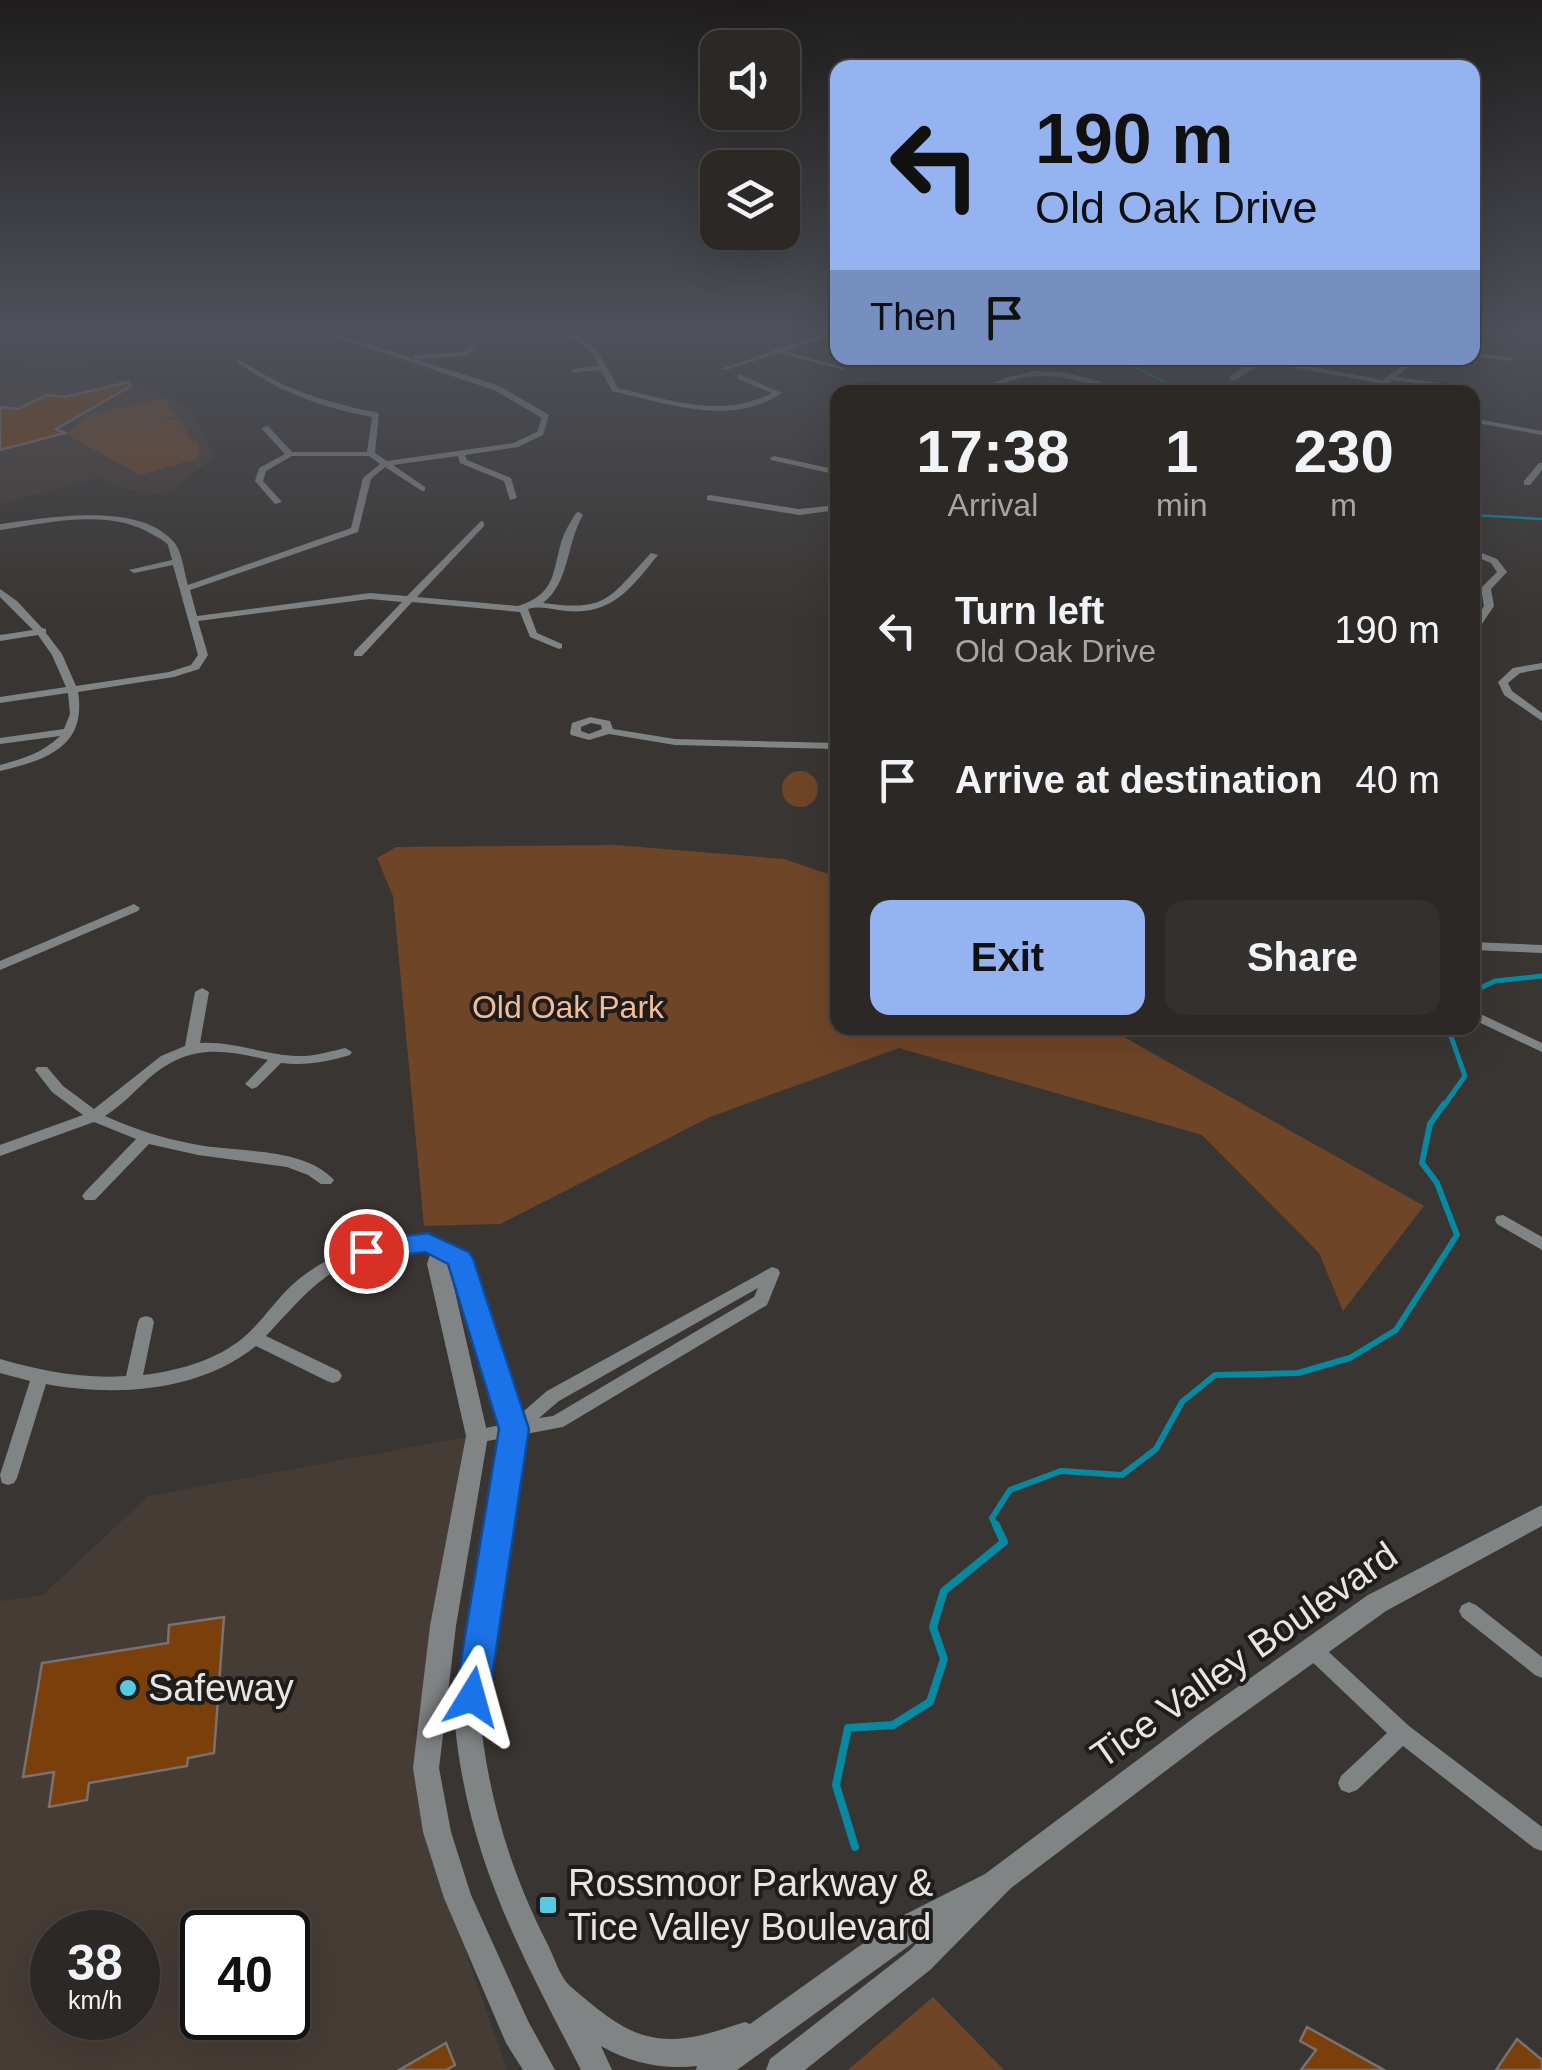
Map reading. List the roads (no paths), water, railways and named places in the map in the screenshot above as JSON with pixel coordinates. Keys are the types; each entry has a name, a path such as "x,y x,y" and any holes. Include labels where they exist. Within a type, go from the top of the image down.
{"street":[{"path":"267,430 290,454"},
{"path":"371,454 374,430"},
{"path":"186,589 354,530 367,478 384,464 515,445 541,430"},
{"path":"460,453 463,461 508,480 512,498"},
{"path":"278,502 259,481 262,470 290,454 371,454 422,489"},
{"path":"774,458 830,471"},
{"path":"1527,483 1542,465"},
{"path":"710,498 800,512 830,508"},
{"path":"540,605 552,595 572,524 579,515"},
{"path":"0,527 69,519 136,525 167,539 186,589 202,655 195,667 170,675 0,700"},
{"path":"358,654 415,599 481,524"},
{"path":"195,619 348,597 524,608 540,605 583,613 607,607 654,555"},
{"path":"1480,555 1494,561 1502,572 1486,588 1489,606 1480,620"},
{"path":"134,570 176,562"},
{"path":"2,595 44,631 56,648 70,690 70,732"},
{"path":"524,608 534,635 559,646"},
{"path":"0,638 44,631"},
{"path":"1542,666 1517,670 1503,682 1508,693 1542,718"},
{"path":"608,731 675,742 830,746"},
{"path":"0,741 70,732"},
{"path":"0,768 42,754 70,732"},
{"path":"0,966 134,908"},
{"path":"1480,946 1542,949"},
{"path":"192,1048 202,992"},
{"path":"1480,1018 1542,1048"},
{"path":"0,1151 94,1116 155,1065 192,1048 226,1047 300,1063 345,1052"},
{"path":"252,1084 276,1060"},
{"path":"42,1070 56,1090 94,1116 147,1137 222,1154 292,1160 326,1180"},
{"path":"90,1196 147,1137"},
{"path":"1503,1220 1542,1244"},
{"path":"0,1366 39,1378 133,1382 206,1368 254,1338 306,1282 342,1260 394,1246 428,1243 460,1258 514,1429 468,1725 470,1758 500,1876 597,2070"},
{"path":"441,1247 438,1264 477,1436 444,1626 426,1768 437,1832 458,1898 517,2032 540,2070"},
{"path":"477,1436 557,1422 760,1301 772,1273 553,1396 514,1429"},
{"path":"133,1382 146,1322"},
{"path":"254,1338 332,1376"},
{"path":"8,1478 39,1378"},
{"name":"Tice Valley Boulevard","path":"711,2070 910,1927 1001,1878 1377,1603 1542,1515"},
{"path":"1469,1611 1542,1669"},
{"path":"1313,1650 1402,1734 1542,1840"},
{"path":"1349,1783 1402,1734"},
{"name":"Tice Valley Boulevard","path":"787,2067 920,1960 1001,1878"},
{"path":"557,1992 618,2044 643,2056 665,2060 707,2053 777,2023"},
{"path":"517,2032 524,2070"}],"waterway":[{"path":"1480,515 1542,519"},
{"path":"1480,988 1495,981 1542,976"},
{"path":"1443,1107 1465,1076 1450,1035"},
{"path":"997,1528 992,1518 1010,1490 1061,1471 1122,1475 1156,1449 1182,1402 1215,1375 1298,1373 1350,1358 1396,1330 1457,1235 1437,1183 1422,1163 1430,1124 1444,1104"},
{"path":"855,1847 836,1785 848,1728 893,1725 930,1702 944,1659 933,1627 944,1591 1004,1542 996,1525"}],"place":[{"name":"Safeway","path":"128,1688"},
{"name":"Rossmoor Parkway & Tice Valley Boulevard","path":"548,1905"}],"park label":[{"name":"Old Oak Park","path":"568,1007"}]}
